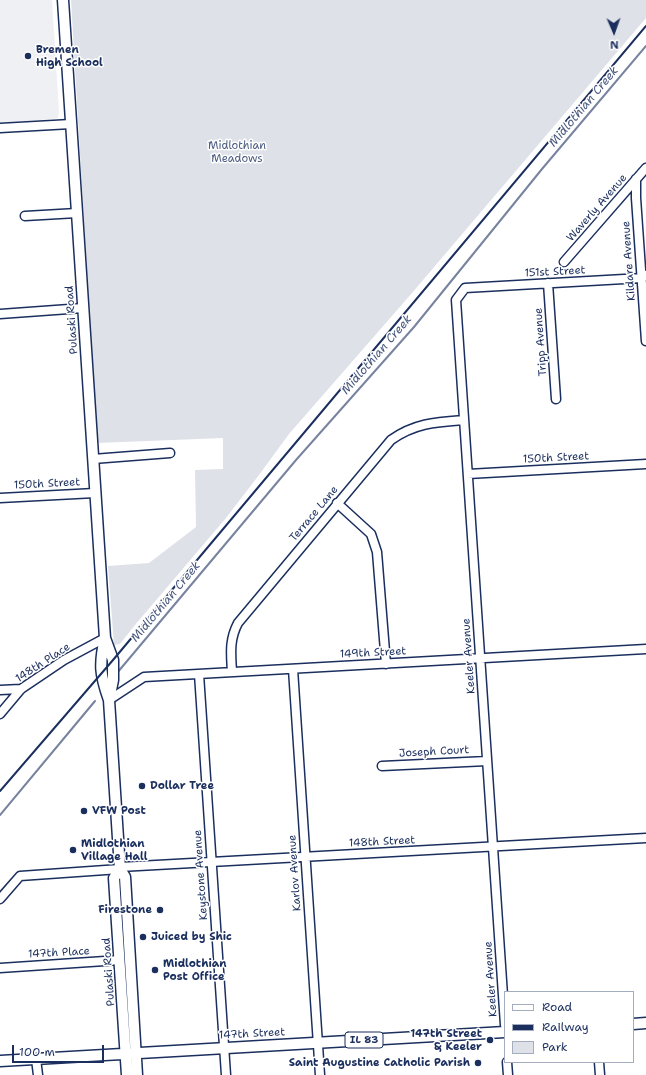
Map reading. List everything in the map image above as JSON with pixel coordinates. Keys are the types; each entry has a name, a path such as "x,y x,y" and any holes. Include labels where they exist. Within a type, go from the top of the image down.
{"main road":[{"name":"Pulaski Road","path":"63,0 105,638 100,659 102,680 109,700 120,868 125,877 131,1053 127,1075"},
{"name":"Pulaski Road","path":"120,868 114,878 120,960 131,1053 137,1075"},
{"path":"634,1024 646,1024"},
{"name":"147th Street","path":"0,1061 504,1032"}],"street":[{"path":"0,128 71,124"},
{"name":"Waverly Avenue","path":"564,262 646,168"},
{"name":"Kildare Avenue","path":"636,179 636,198 644,277 646,341"},
{"path":"25,216 77,213"},
{"name":"151st Street","path":"465,288 644,277"},
{"name":"Tripp Avenue","path":"548,283 556,399"},
{"name":"Keeler Avenue","path":"465,288 456,300 504,1011"},
{"path":"0,314 83,308"},
{"name":"Terrace Lane","path":"232,672 231,637 238,623 337,503 392,440 402,432 416,426 428,423 464,420"},
{"path":"93,459 170,453"},
{"name":"150th Street","path":"468,474 646,464"},
{"name":"150th Street","path":"0,498 95,493"},
{"path":"337,503 371,534 378,552 386,664"},
{"name":"148th Place","path":"0,714 21,689 64,660 105,638"},
{"name":"149th Street","path":"109,700 144,678 646,649"},
{"name":"Karlov Avenue","path":"293,669 320,1075"},
{"name":"Keystone Avenue","path":"199,674 226,1075"},
{"path":"0,690 21,689"},
{"name":"Joseph Court","path":"382,766 487,761"},
{"name":"148th Street","path":"0,899 20,876 212,862 646,838"},
{"name":"147th Place","path":"0,968 120,960"},
{"path":"36,1058 38,1075"},
{"path":"507,1063 508,1075"},
{"path":"599,1063 600,1075"}],"shaded area":[{"name":"Bremen High School","path":"0,0 52,0 59,112 58,118 0,123"}],"green space":[{"name":"Midlothian Meadows","path":"71,0 646,0 646,18 412,293 289,434 226,518 120,644 114,645 108,566 149,563 196,527 195,470 223,469 223,438 97,443"}],"waterway":[{"name":"Midlothian Creek","path":"117,673 296,460 414,327 542,169 646,46"},
{"name":"Midlothian Creek","path":"0,815 95,701"}],"railway":[{"path":"0,791 113,660 646,26"}],"place":[{"name":"Bremen High School","path":"28,56"},
{"name":"Dollar Tree","path":"142,786"},
{"name":"VFW Post","path":"84,811"},
{"name":"Midlothian Village Hall","path":"73,850"},
{"name":"Firestone","path":"160,910"},
{"name":"Juiced by Shic","path":"143,937"},
{"name":"Midlothian Post Office","path":"155,970"},
{"name":"147th Street & Keeler","path":"490,1040"},
{"name":"Saint Augustine Catholic Parish","path":"478,1063"}]}
